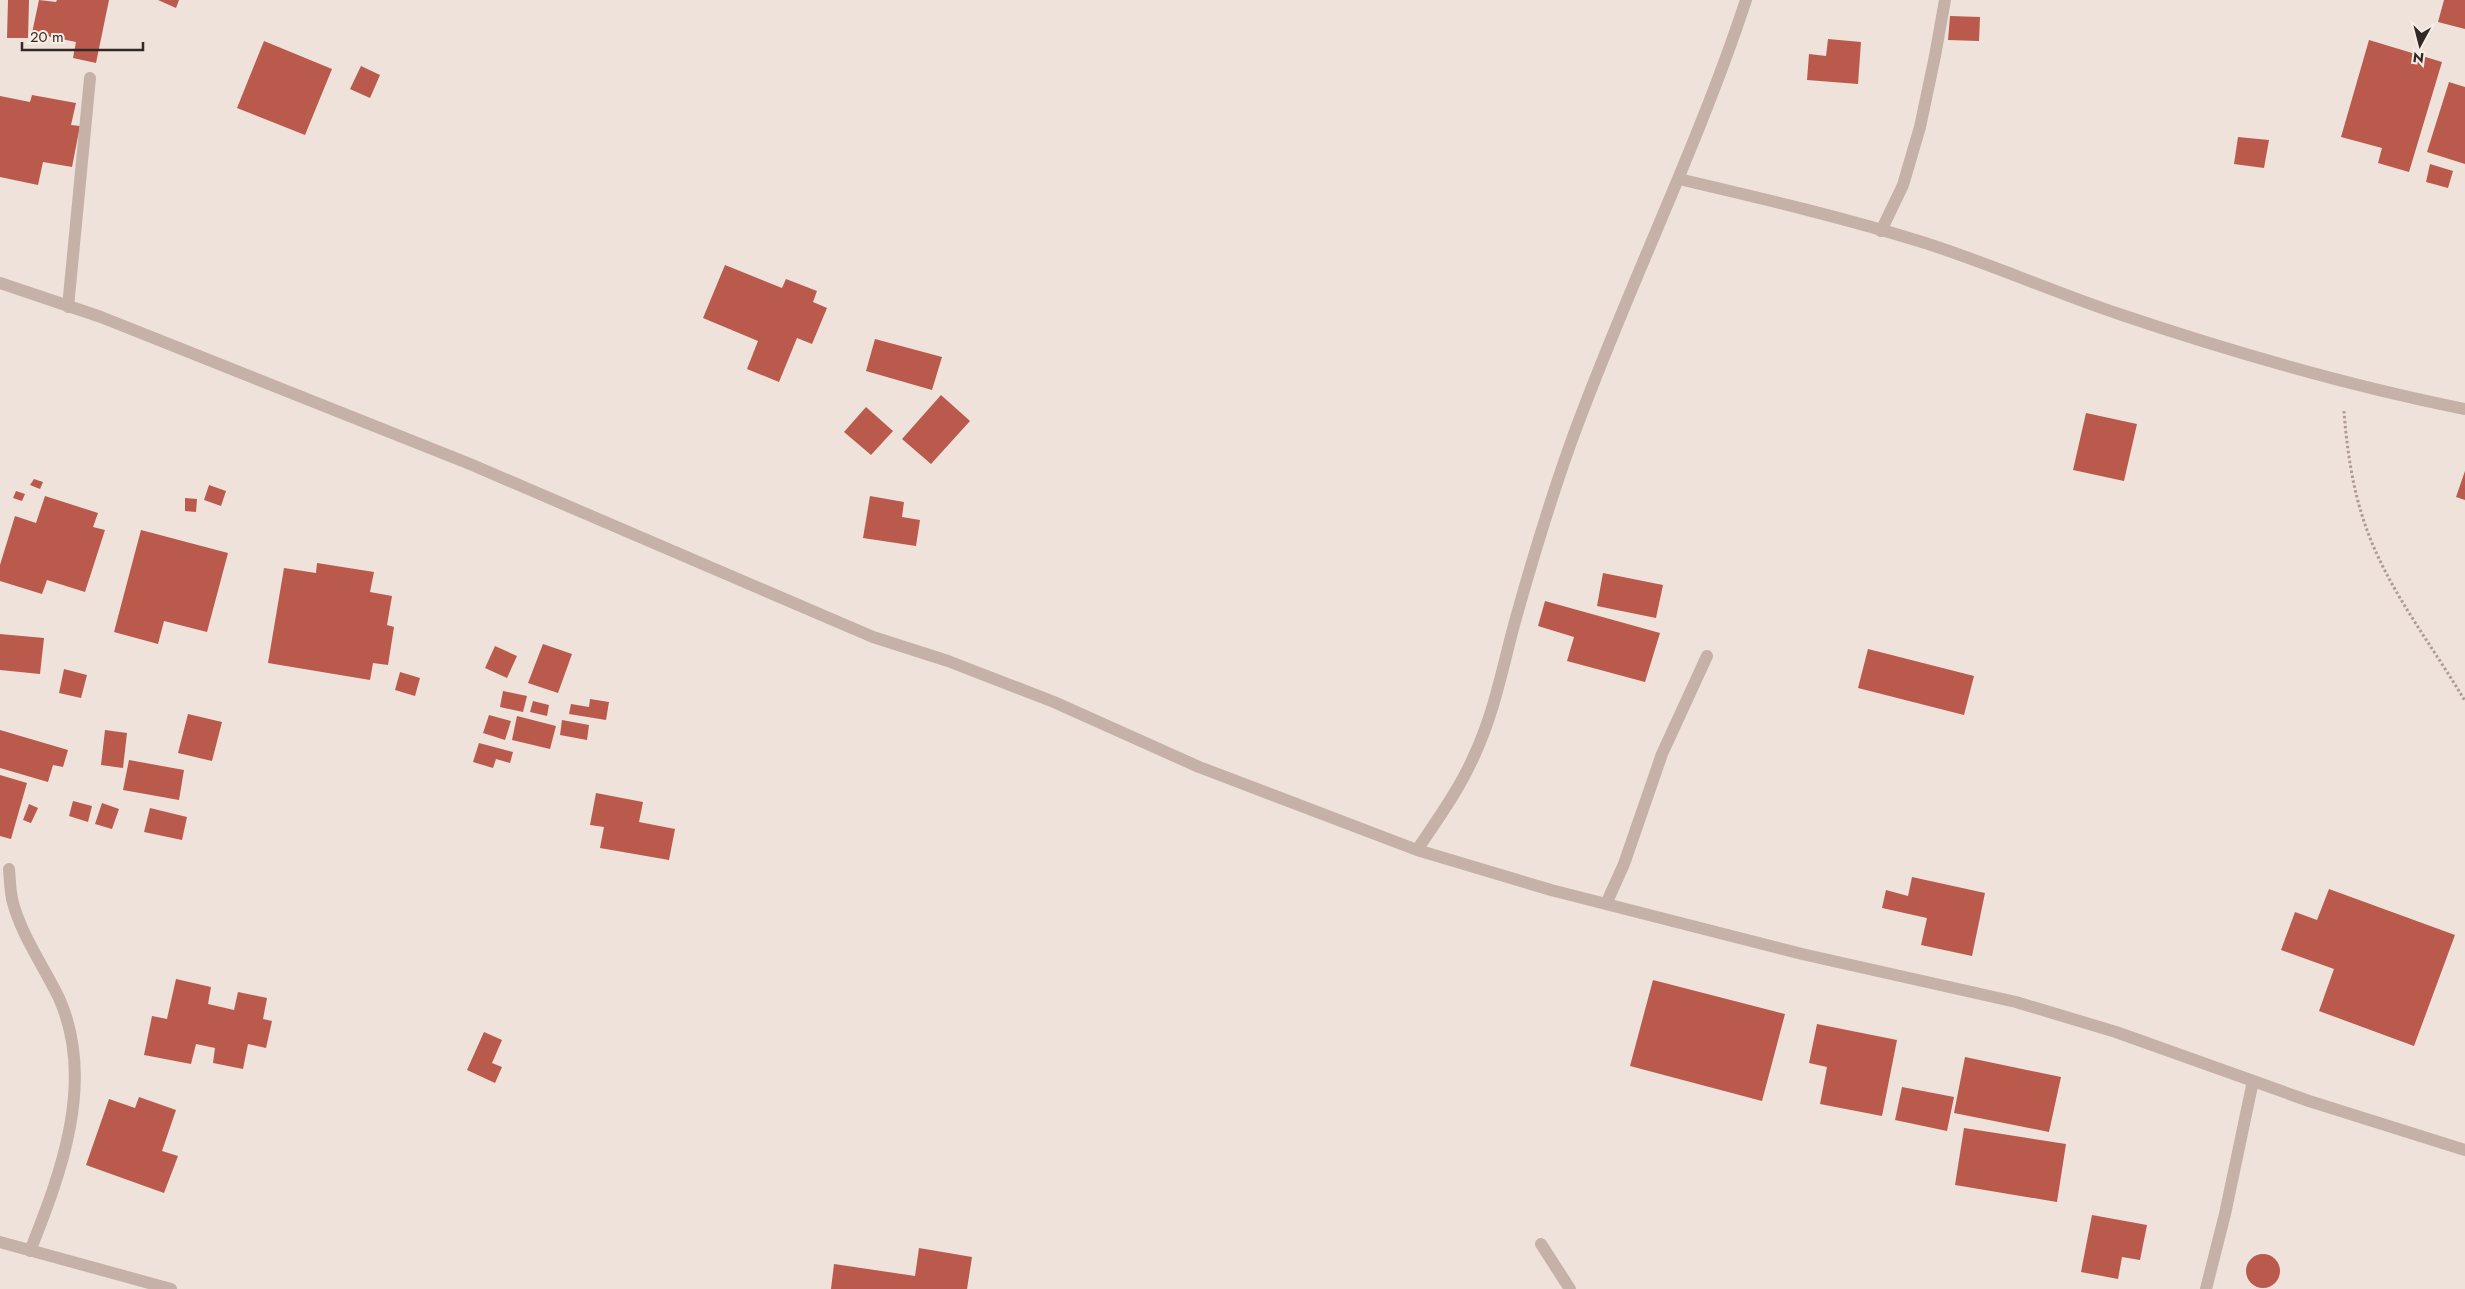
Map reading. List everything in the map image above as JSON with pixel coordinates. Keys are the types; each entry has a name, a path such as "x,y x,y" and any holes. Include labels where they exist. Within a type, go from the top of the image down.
{"street":[{"path":"1416,850 1450,801 1474,757 1498,693 1535,547 1566,455 1593,381 1679,179 1746,0"},
{"path":"1882,231 1903,185 1920,127 1935,56 1944,0"},
{"path":"68,306 90,78"},
{"path":"1679,179 1793,206 1923,242 2120,314 2268,359 2415,399 2465,409"},
{"path":"0,283 101,317 470,464 873,637 948,661 1045,699 1199,768 1416,850 1606,904 1802,954 1936,986 2016,1002 2116,1032 2253,1081 2465,1150"},
{"path":"1606,904 1624,864 1662,754 1707,656"},
{"path":"9,869 13,903 60,1000 74,1048 74,1105 70,1135 45,1212 30,1250"},
{"path":"2206,1289 2225,1214 2253,1081"},
{"path":"0,1242 171,1289"},
{"path":"1541,1244 1570,1289"}],"path":[{"path":"2342,379 2352,479 2367,530 2389,577 2465,701"}],"building":[{"path":"8,0 29,0 28,38 7,38"},
{"path":"39,0 56,2 57,0 109,0 96,63 73,58 76,42 32,33"},
{"path":"158,0 179,0 176,8"},
{"path":"2444,0 2465,0 2465,29 2438,22"},
{"path":"1950,16 1980,17 1979,41 1948,40"},
{"path":"1828,39 1861,42 1858,84 1807,80 1809,54 1826,56"},
{"path":"2369,40 2442,62 2409,172 2378,163 2382,148 2341,137"},
{"path":"264,41 332,69 305,135 237,108"},
{"path":"361,66 380,75 370,98 350,89"},
{"path":"2449,82 2465,87 2465,164 2427,152"},
{"path":"32,95 76,103 71,125 80,126 72,167 43,162 38,185 0,177 0,96 30,102"},
{"path":"2238,137 2269,140 2264,168 2234,164"},
{"path":"2430,164 2453,171 2448,188 2426,182"},
{"path":"725,265 782,288 786,279 817,291 813,302 827,308 812,344 797,338 779,382 747,369 758,341 703,318"},
{"path":"875,339 942,357 932,390 866,371"},
{"path":"941,395 970,421 931,464 902,439"},
{"path":"866,407 893,431 871,455 844,432"},
{"path":"2086,413 2137,424 2124,481 2073,470"},
{"path":"2465,471 2465,500 2456,497"},
{"path":"34,479 43,482 40,489 30,485"},
{"path":"209,485 226,491 221,506 204,500"},
{"path":"16,491 25,494 22,501 13,498"},
{"path":"45,496 98,513 93,527 105,530 85,592 47,580 42,594 0,581 0,565 15,516 36,523"},
{"path":"870,496 904,502 902,517 920,520 916,546 863,538"},
{"path":"185,498 197,499 196,512 185,511"},
{"path":"141,530 228,553 207,632 164,621 158,644 114,632"},
{"path":"317,563 374,572 370,592 392,596 387,625 394,627 388,665 373,663 370,680 268,663 284,568 316,573"},
{"path":"1603,573 1663,585 1656,618 1597,606"},
{"path":"1545,601 1660,633 1645,682 1567,661 1574,637 1538,626"},
{"path":"0,634 44,638 40,674 0,670"},
{"path":"543,644 572,654 558,693 528,683"},
{"path":"495,646 517,656 507,678 485,668"},
{"path":"1868,649 1974,676 1964,715 1858,688"},
{"path":"64,669 87,675 81,698 59,693"},
{"path":"400,672 420,678 415,696 395,690"},
{"path":"503,691 527,696 523,712 500,707"},
{"path":"590,699 609,702 606,720 569,714 571,704 589,707"},
{"path":"533,701 549,705 547,716 530,712"},
{"path":"188,714 222,722 212,761 178,753"},
{"path":"489,715 511,721 505,740 483,733"},
{"path":"517,716 556,726 550,749 512,740"},
{"path":"562,720 589,725 587,740 560,735"},
{"path":"0,730 68,750 63,767 53,765 48,782 0,768"},
{"path":"105,730 127,733 123,768 101,765"},
{"path":"479,743 513,752 510,763 496,759 493,768 473,762"},
{"path":"129,760 184,770 179,800 123,790"},
{"path":"0,775 27,783 11,839 0,836"},
{"path":"596,793 643,802 639,822 675,829 669,860 600,848 604,827 590,825"},
{"path":"73,801 92,806 88,822 69,816"},
{"path":"102,803 119,809 112,829 95,824"},
{"path":"29,804 38,808 31,823 23,820"},
{"path":"150,808 187,817 182,840 144,832"},
{"path":"1912,877 1985,893 1972,956 1921,945 1927,918 1882,908 1886,890 1908,896"},
{"path":"2329,889 2455,935 2414,1046 2319,1011 2334,969 2281,950 2295,912 2317,920"},
{"path":"176,979 211,987 208,1004 234,1010 238,992 267,998 263,1019 272,1021 266,1048 248,1044 243,1069 213,1063 215,1048 196,1044 191,1064 144,1055 152,1016 167,1019"},
{"path":"1653,980 1785,1014 1762,1101 1630,1066"},
{"path":"1817,1024 1897,1040 1882,1116 1820,1104 1827,1067 1809,1063"},
{"path":"484,1032 502,1040 492,1063 502,1067 495,1083 467,1070"},
{"path":"1965,1057 2061,1077 2049,1132 1954,1113"},
{"path":"1902,1087 1954,1097 1947,1131 1895,1120"},
{"path":"139,1097 176,1110 162,1151 178,1156 164,1193 86,1165 109,1099 135,1108"},
{"path":"1964,1128 2066,1144 2057,1202 1955,1185"},
{"path":"2092,1215 2147,1225 2140,1260 2122,1257 2118,1279 2081,1272"},
{"path":"919,1248 972,1257 967,1289 831,1289 834,1264 915,1276"},
{"path":"2263,1254 2275,1259 2280,1271 2275,1283 2263,1288 2251,1283 2246,1271 2251,1259"}]}
